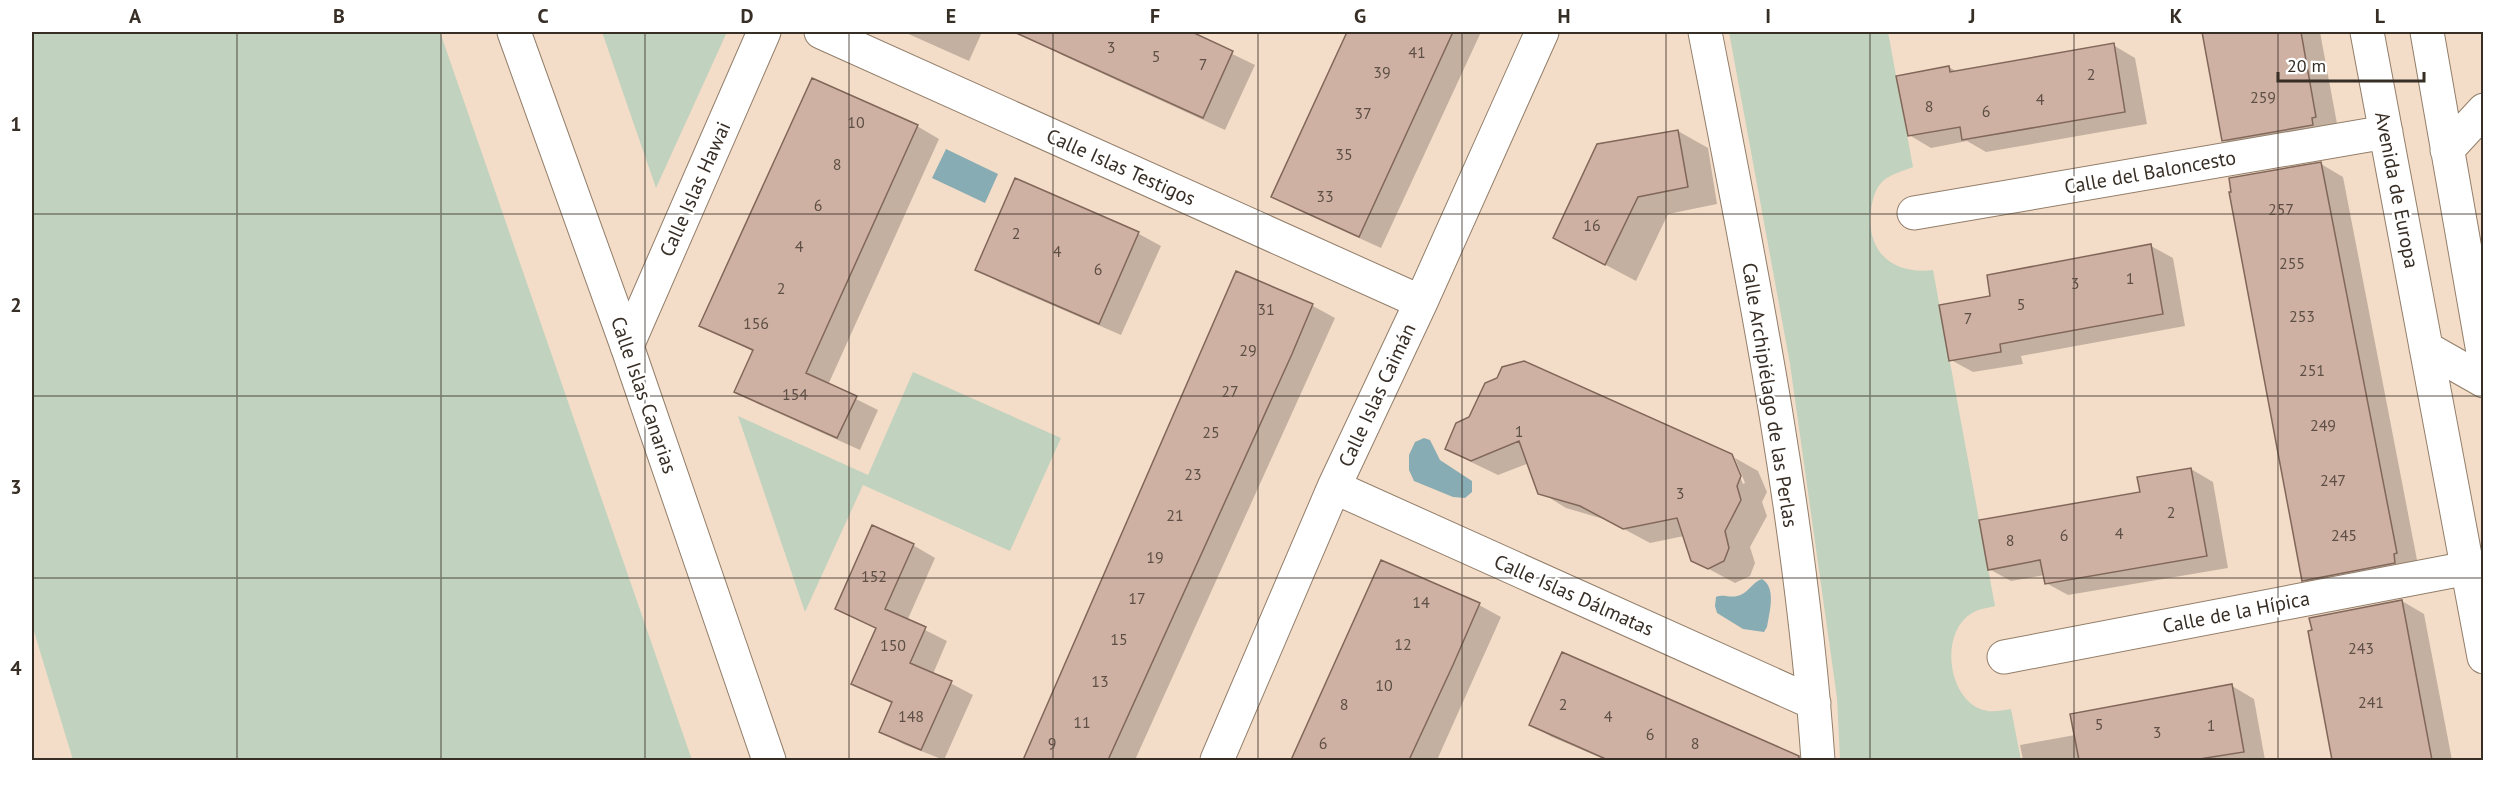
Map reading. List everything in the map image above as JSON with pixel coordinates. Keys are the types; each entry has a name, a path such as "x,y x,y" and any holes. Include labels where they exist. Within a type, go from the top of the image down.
{"street":[{"name":"Calle Islas Canarias","path":"514,32 627,346 769,760"},
{"name":"Calle Islas Hawai","path":"627,346 764,32"},
{"name":"Calle Islas Testigos","path":"821,32 1421,302"},
{"name":"Calle Islas Caimán","path":"1217,760 1334,487 1421,302 1542,32"},
{"name":"Calle Archipiélago de las Perlas","path":"1705,32 1754,286 1787,492 1814,703 1818,760"},
{"name":"Avenida de Europa","path":"2367,32 2484,657"},
{"path":"2427,32 2484,358"},
{"path":"2447,150 2484,110"},
{"name":"Calle del Baloncesto","path":"1914,213 2386,132"},
{"path":"2426,348 2484,381"},
{"name":"Calle Islas Dálmatas","path":"1334,487 1814,703"},
{"name":"Calle de la Hípica","path":"2004,657 2468,568"}],"green space":[{"path":"32,32 440,32 692,760 73,760 32,625"},
{"path":"602,32 727,32 656,188"},
{"path":"1729,32 1888,32 1913,167 1890,176 1880,184 1876,191 1871,211 1873,238 1885,258 1894,264 1919,271 1933,270 1995,606 1972,613 1961,623 1954,636 1951,652 1952,668 1964,697 1975,706 1988,711 2011,709 2021,760 1840,760 1837,698 1790,364"},
{"path":"913,372 1061,438 1010,551 863,485 805,612 738,416 868,475"}],"water":[{"path":"946,149 998,174 985,203 932,178"},
{"path":"1424,438 1430,440 1440,460 1472,481 1472,492 1465,498 1453,497 1414,481 1409,470 1409,455 1415,442"},
{"path":"1762,579 1767,583 1771,594 1767,627 1764,632 1743,629 1717,613 1716,597 1741,595"}],"building":[{"path":"1014,32 1192,32 1233,51 1203,118"},
{"path":"1347,32 1453,32 1359,237 1271,197"},
{"path":"2202,32 2301,32 2316,117 2312,118 2313,125 2222,141"},
{"path":"2114,43 2125,112 1962,140 1960,127 1908,136 1896,76 1949,66 1950,72"},
{"path":"812,78 918,125 806,373 857,396 837,438 734,392 753,350 699,326"},
{"path":"1678,130 1688,187 1638,197 1605,265 1553,238 1597,144"},
{"path":"2321,162 2397,553 2394,554 2395,563 2302,581 2229,192 2231,192 2229,178"},
{"path":"1015,178 1139,232 1099,324 975,270"},
{"path":"2151,244 2163,314 2000,344 2001,352 1949,361 1939,305 1990,296 1987,275"},
{"path":"1236,271 1313,304 1292,354 1108,760 1023,760"},
{"path":"1524,361 1732,454 1741,476 1737,486 1741,500 1725,531 1729,548 1724,561 1708,569 1691,561 1677,518 1623,529 1580,506 1538,494 1519,441 1471,461 1445,449 1456,423 1469,417 1485,383 1497,378 1502,367"},
{"path":"2191,468 2207,556 2045,584 2040,560 1988,570 1979,520 2140,492 2137,477"},
{"path":"872,525 914,544 885,609 926,627 910,663 952,681 921,750 879,732 892,702 851,684 876,628 835,609"},
{"path":"1381,560 1480,603 1453,665 1409,760 1291,760"},
{"path":"2402,600 2432,760 2332,760 2308,631 2312,630 2309,618"},
{"path":"1562,652 1799,756 1799,760 1608,760 1529,725"},
{"path":"2232,684 2244,752 2193,760 2079,760 2070,714"}]}
